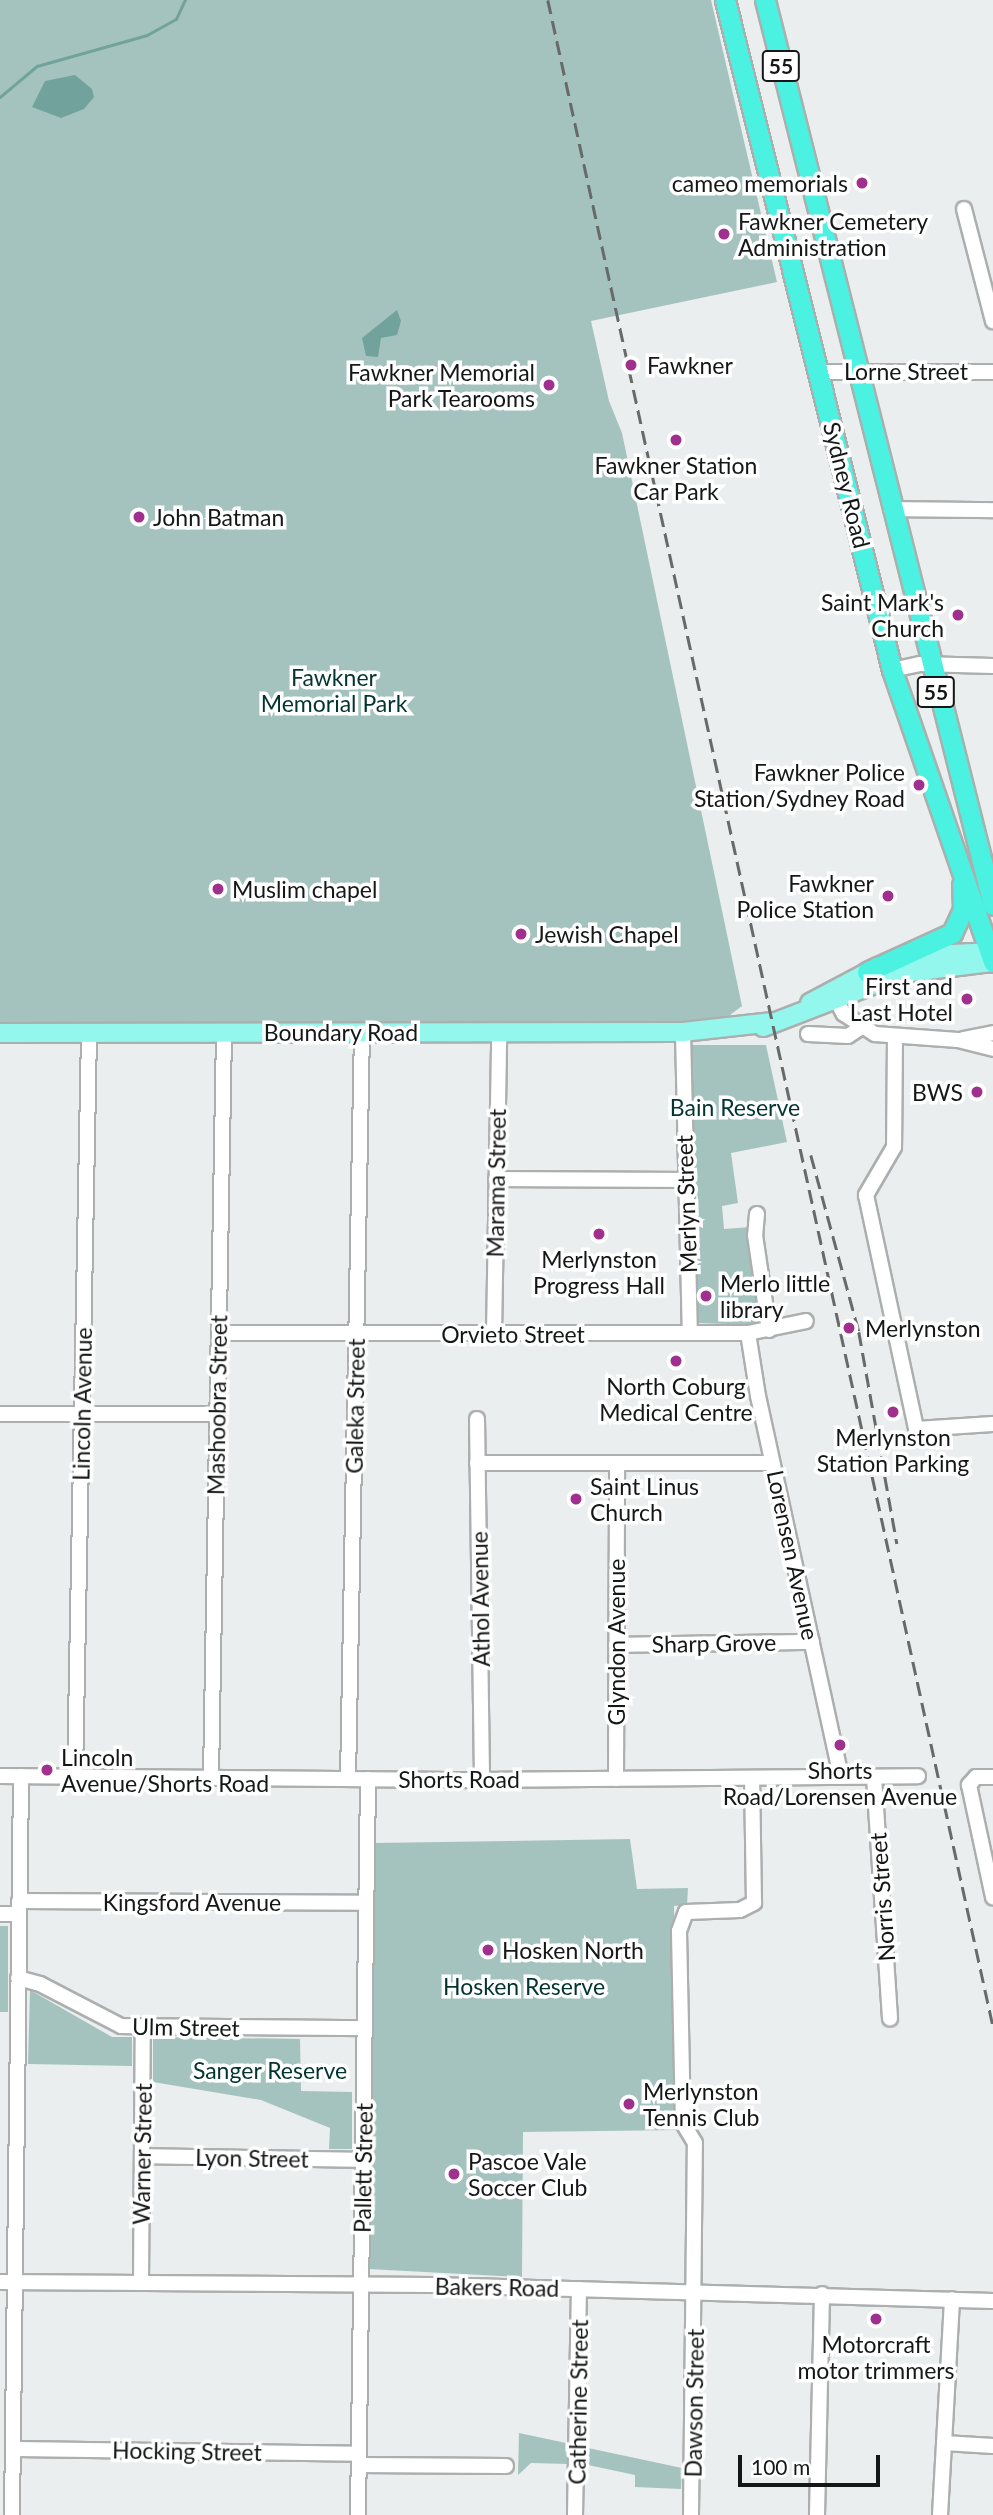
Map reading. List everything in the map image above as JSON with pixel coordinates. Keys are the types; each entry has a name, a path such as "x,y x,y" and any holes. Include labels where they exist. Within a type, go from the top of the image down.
{"highway":[{"name":"Sydney Road","path":"725,0 892,670 959,854 992,955"},
{"name":"Sydney Road","path":"765,0 929,664 993,905"},
{"path":"867,972 952,933 963,909 959,854"}],"main road":[{"name":"Boundary Road","path":"837,994 867,972 924,954 992,955"},
{"name":"Boundary Road","path":"0,1033 683,1032 776,1021 837,994 920,968 992,955"}],"street":[{"path":"964,209 993,321"},
{"name":"Lorne Street","path":"819,372 993,372"},
{"path":"891,509 993,510"},
{"path":"892,670 929,664 993,666"},
{"path":"837,994 858,1024 895,1038 958,1040 993,1049"},
{"path":"807,1034 851,1036 858,1024"},
{"name":"Galeka Street","path":"348,1779 362,1032"},
{"name":"Merlyn Street","path":"683,1032 685,1180 690,1195 690,1333"},
{"name":"Lincoln Avenue","path":"75,1776 89,1033"},
{"name":"Mashoobra Street","path":"211,1777 224,1033"},
{"name":"Marama Street","path":"494,1334 499,1033"},
{"path":"958,1040 993,1033"},
{"path":"895,1038 893,1152 868,1184 866,1195 916,1429 993,1424"},
{"path":"496,1179 685,1180"},
{"path":"757,1214 755,1235 769,1330"},
{"name":"Orvieto Street","path":"219,1333 748,1333 806,1321"},
{"name":"Lorensen Avenue","path":"748,1333 772,1463 841,1777"},
{"path":"0,1414 217,1414"},
{"name":"Athol Avenue","path":"477,1419 482,1780"},
{"path":"477,1463 772,1463"},
{"name":"Glyndon Avenue","path":"616,1779 617,1464"},
{"name":"Sharp Grove","path":"616,1645 812,1642"},
{"name":"Shorts Road","path":"0,1776 482,1780 918,1776"},
{"path":"12,2515 16,2449 8,2282 18,1978 21,1776"},
{"name":"Norris Street","path":"874,1777 890,2018"},
{"path":"993,1777 971,1780 993,1897"},
{"name":"Dawson Street","path":"691,2515 696,2291 695,2143 683,2123 679,1931 686,1912 740,1910 754,1903 752,1778"},
{"name":"Pallett Street","path":"358,2515 368,1779"},
{"name":"Kingsford Avenue","path":"0,1914 19,1907 366,1903"},
{"name":"Ulm Street","path":"18,1978 40,1984 114,2025 365,2028"},
{"name":"Warner Street","path":"141,2282 143,2027"},
{"name":"Lyon Street","path":"142,2156 363,2160"},
{"name":"Bakers Road","path":"8,2282 696,2291 993,2301"},
{"name":"Catherine Street","path":"575,2515 579,2289"},
{"path":"817,2515 822,2294"},
{"path":"940,2515 952,2299"},
{"path":"944,2443 993,2446"},
{"name":"Hocking Street","path":"16,2449 506,2466"}],"green space":[{"name":"Fawkner Memorial Park","path":"0,0 711,0 777,282 591,321 609,401 622,433 742,1006 726,1018 667,1025 0,1024"},
{"name":"Bain Reserve","path":"689,1045 766,1045 787,1142 731,1153 738,1203 722,1206 724,1229 751,1227 758,1325 696,1323 698,1197 691,1175"},
{"name":"Hosken Reserve","path":"630,1839 637,1889 688,1888 687,1905 674,1906 678,2130 523,2132 522,2277 368,2269 374,1843"},
{"path":"0,1926 8,1926 8,2012 0,2012"},
{"name":"Sanger Reserve","path":"30,1990 112,2037 132,2037 132,2066 28,2064"},
{"name":"Sanger Reserve","path":"153,2037 300,2039 301,2091 352,2092 352,2149 329,2149 330,2128 261,2100 153,2082"},
{"path":"519,2433 566,2443 569,2464 531,2463 518,2475"},
{"path":"588,2448 682,2468 681,2489 635,2487 635,2475 588,2465"}],"shaded area":[{"path":"75,75 92,89 94,97 84,109 61,118 32,107 45,81"},
{"path":"397,310 401,321 397,335 381,338 378,357 366,356 362,338"}],"waterway":[{"path":"0,97 37,66 147,35 176,19 185,0"}],"railway":[{"path":"548,0 993,2025"},
{"path":"811,1155 859,1332 897,1544"}],"place":[{"name":"cameo memorials","path":"862,183"},
{"name":"Fawkner Cemetery Administration","path":"724,234"},
{"name":"Fawkner","path":"631,365"},
{"name":"Fawkner Memorial Park Tearooms","path":"549,385"},
{"name":"Fawkner Station Car Park","path":"676,440"},
{"name":"John Batman","path":"139,517"},
{"name":"Saint Mark's Church","path":"958,615"},
{"name":"Fawkner Police Station/Sydney Road","path":"919,785"},
{"name":"Muslim chapel","path":"218,889"},
{"name":"Fawkner Police Station","path":"888,896"},
{"name":"Jewish Chapel","path":"521,934"},
{"name":"First and Last Hotel","path":"967,999"},
{"name":"BWS","path":"977,1092"},
{"name":"Merlynston Progress Hall","path":"599,1234"},
{"name":"Merlo little library","path":"706,1296"},
{"name":"Merlynston","path":"849,1328"},
{"name":"North Coburg Medical Centre","path":"676,1361"},
{"name":"Merlynston Station Parking","path":"893,1412"},
{"name":"Saint Linus Church","path":"576,1499"},
{"name":"Shorts Road/Lorensen Avenue","path":"840,1745"},
{"name":"Lincoln Avenue/Shorts Road","path":"47,1770"},
{"name":"Hosken North","path":"488,1950"},
{"name":"Merlynston Tennis Club","path":"629,2104"},
{"name":"Pascoe Vale Soccer Club","path":"454,2174"},
{"name":"Motorcraft motor trimmers","path":"876,2319"}]}
